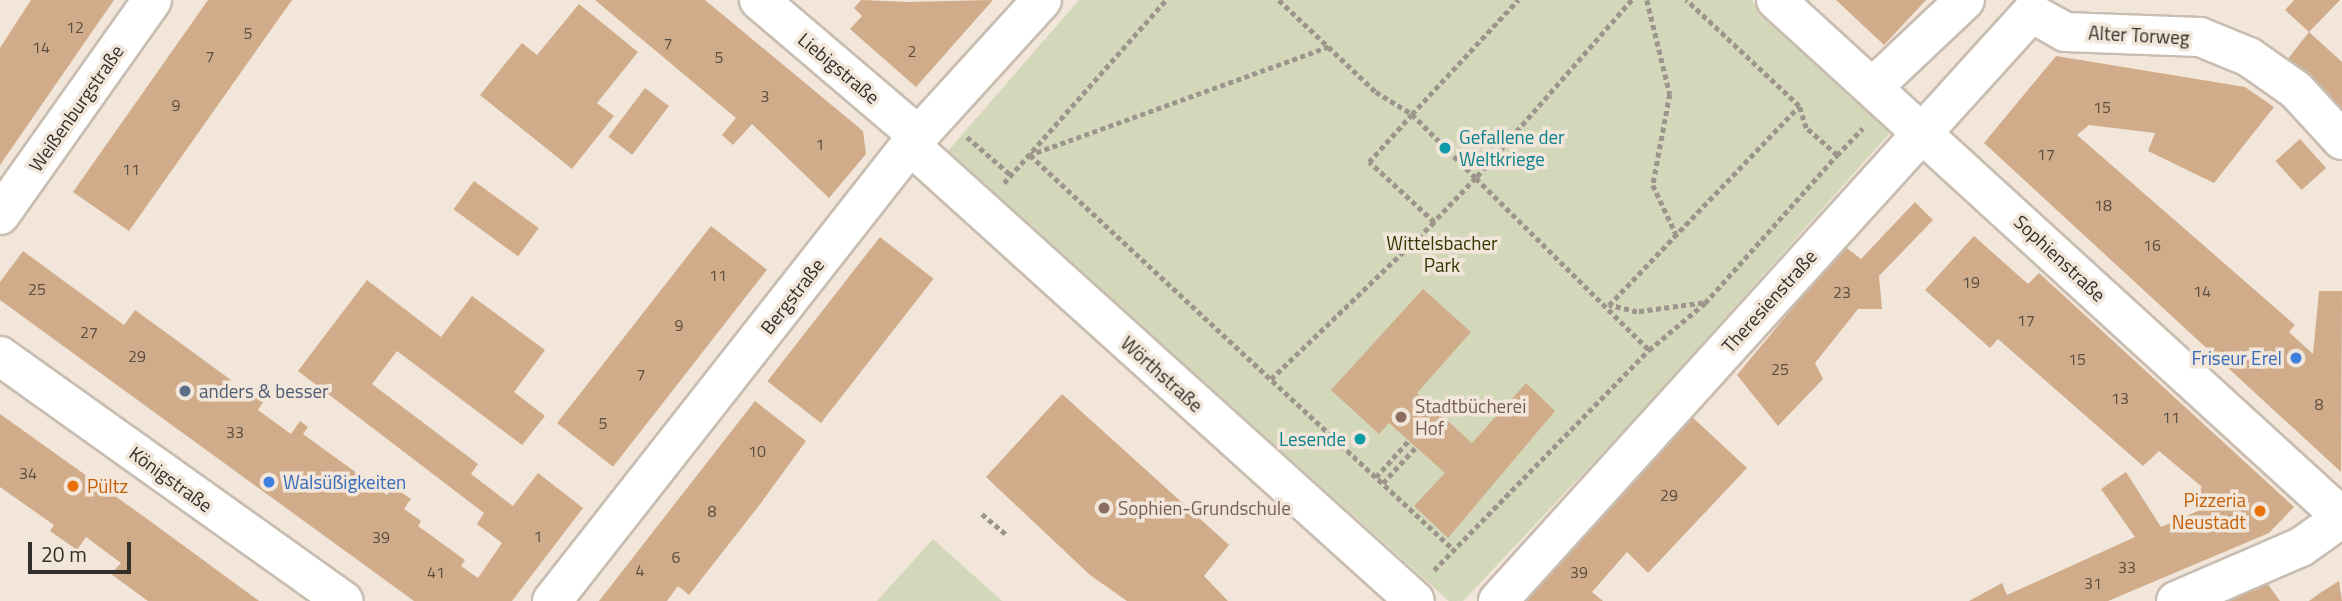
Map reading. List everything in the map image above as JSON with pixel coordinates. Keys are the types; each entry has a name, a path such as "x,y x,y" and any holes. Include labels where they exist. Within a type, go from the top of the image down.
{"street":[{"name":"Weißenburgstraße","path":"0,215 152,0"},
{"name":"Liebigstraße","path":"759,0 923,132"},
{"name":"Bergstraße","path":"552,601 923,132 1042,0"},
{"name":"Sophienstraße","path":"1776,0 1874,86 2342,518"},
{"path":"1874,86 1965,0"},
{"name":"Theresienstraße","path":"1498,601 1922,132 2027,7"},
{"name":"Alter Torweg","path":"2027,7 2065,32 2200,37 2249,57 2296,90 2342,139"},
{"name":"Wörthstraße","path":"923,132 979,209 1412,598"},
{"name":"Königstraße","path":"0,356 343,601"},
{"path":"2176,601 2301,547 2342,518"}],"path":[{"path":"979,209 1166,0"},
{"path":"1279,0 1376,92 1412,114 1609,305 1649,350"},
{"path":"1434,222 1369,162 1518,0"},
{"path":"1271,379 1476,178 1632,0"},
{"path":"1647,0 1670,94 1653,185 1676,234"},
{"path":"1412,598 1454,550 1649,350 1705,303 1837,155 1806,128 1799,106 1686,0"},
{"path":"1030,155 1329,47"},
{"path":"1609,305 1799,106"},
{"path":"923,132 1012,175"},
{"path":"1030,155 1454,550"},
{"path":"1609,305 1637,312 1705,303"},
{"path":"1376,477 1409,440"},
{"path":"1383,483 1416,447"},
{"path":"982,514 1006,534"}],"green space":[{"name":"Wittelsbacher Park","path":"1079,0 1751,0 1896,126 1645,408 1463,601 1449,601 947,152"},
{"path":"933,539 1002,601 877,601"}],"building":[{"path":"31,0 114,0 0,165 0,48"},
{"path":"208,0 292,0 129,231 73,192"},
{"path":"595,0 705,0 863,131 866,154 829,198 752,124 733,145 722,135 736,118"},
{"path":"861,0 993,0 916,87 850,29 862,16 854,8"},
{"path":"1836,0 1926,0 1884,45"},
{"path":"2294,0 2340,0 2309,32 2285,10"},
{"path":"579,4 638,52 597,103 614,116 572,169 480,95 522,43 537,55"},
{"path":"2309,32 2342,62 2342,112 2287,60"},
{"path":"2056,56 2245,87 2274,107 2214,183 2148,151 2155,133 2089,125 2077,135 2295,325 2289,332 2313,354 2319,291 2342,291 2341,472 1984,143"},
{"path":"645,88 669,106 632,155 608,137"},
{"path":"2300,139 2326,168 2302,190 2275,161"},
{"path":"474,181 539,228 518,256 453,209"},
{"path":"1915,202 1933,220 1879,276 1882,309 1858,309 1815,363 1823,379 1778,426 1737,375 1844,246 1861,259"},
{"path":"711,226 767,270 613,467 557,423"},
{"path":"1974,236 2028,284 2039,273 2294,507 2269,533 2108,601 1969,601 2002,583 2007,595 2135,537 2101,489 2126,472 2161,527 2209,506 2198,492 2202,487 2159,451 2143,466 1998,339 1990,348 1925,290"},
{"path":"880,237 934,279 821,423 767,381"},
{"path":"23,251 124,325 135,310 231,380 227,385 239,393 244,388 263,402 258,410 291,434 300,421 308,427 303,434 387,495 393,487 411,499 404,509 421,521 418,526 465,560 461,566 478,578 502,543 477,524 484,513 298,371 367,280 441,337 472,296 545,350 514,392 545,416 522,445 397,351 372,384 478,464 471,474 513,506 538,473 583,508 512,601 414,601 0,300 0,282"},
{"name":"Stadtbücherei Hof","path":"1423,289 1471,332 1417,393 1472,443 1526,383 1555,411 1448,538 1414,506 1445,473 1389,423 1379,434 1331,390"},
{"name":"Sophien-Grundschule","path":"1062,394 1229,545 1204,576 1228,601 1127,601 1090,575 986,477"},
{"path":"755,401 806,441 761,503 689,595 678,586 667,601 599,601"},
{"path":"0,414 259,601 148,601 111,574 121,563 86,537 77,550 50,531 54,525 0,487"},
{"path":"1689,414 1747,468 1648,573 1627,552 1592,592 1603,601 1522,601"},
{"path":"2339,581 2342,601 2309,601 2320,593"},
{"path":"2267,583 2280,601 2223,601"}],"place":[{"name":"Gefallene der Weltkriege","path":"1445,148"},
{"name":"Friseur Erel","path":"2296,358"},
{"name":"anders & besser","path":"185,391"},
{"name":"Stadtbücherei Hof","path":"1401,417"},
{"name":"Lesende","path":"1360,439"},
{"name":"Walsüßigkeiten","path":"269,482"},
{"name":"Pültz","path":"73,486"},
{"name":"Sophien-Grundschule","path":"1104,508"},
{"name":"Pizzeria Neustadt","path":"2260,511"}]}
